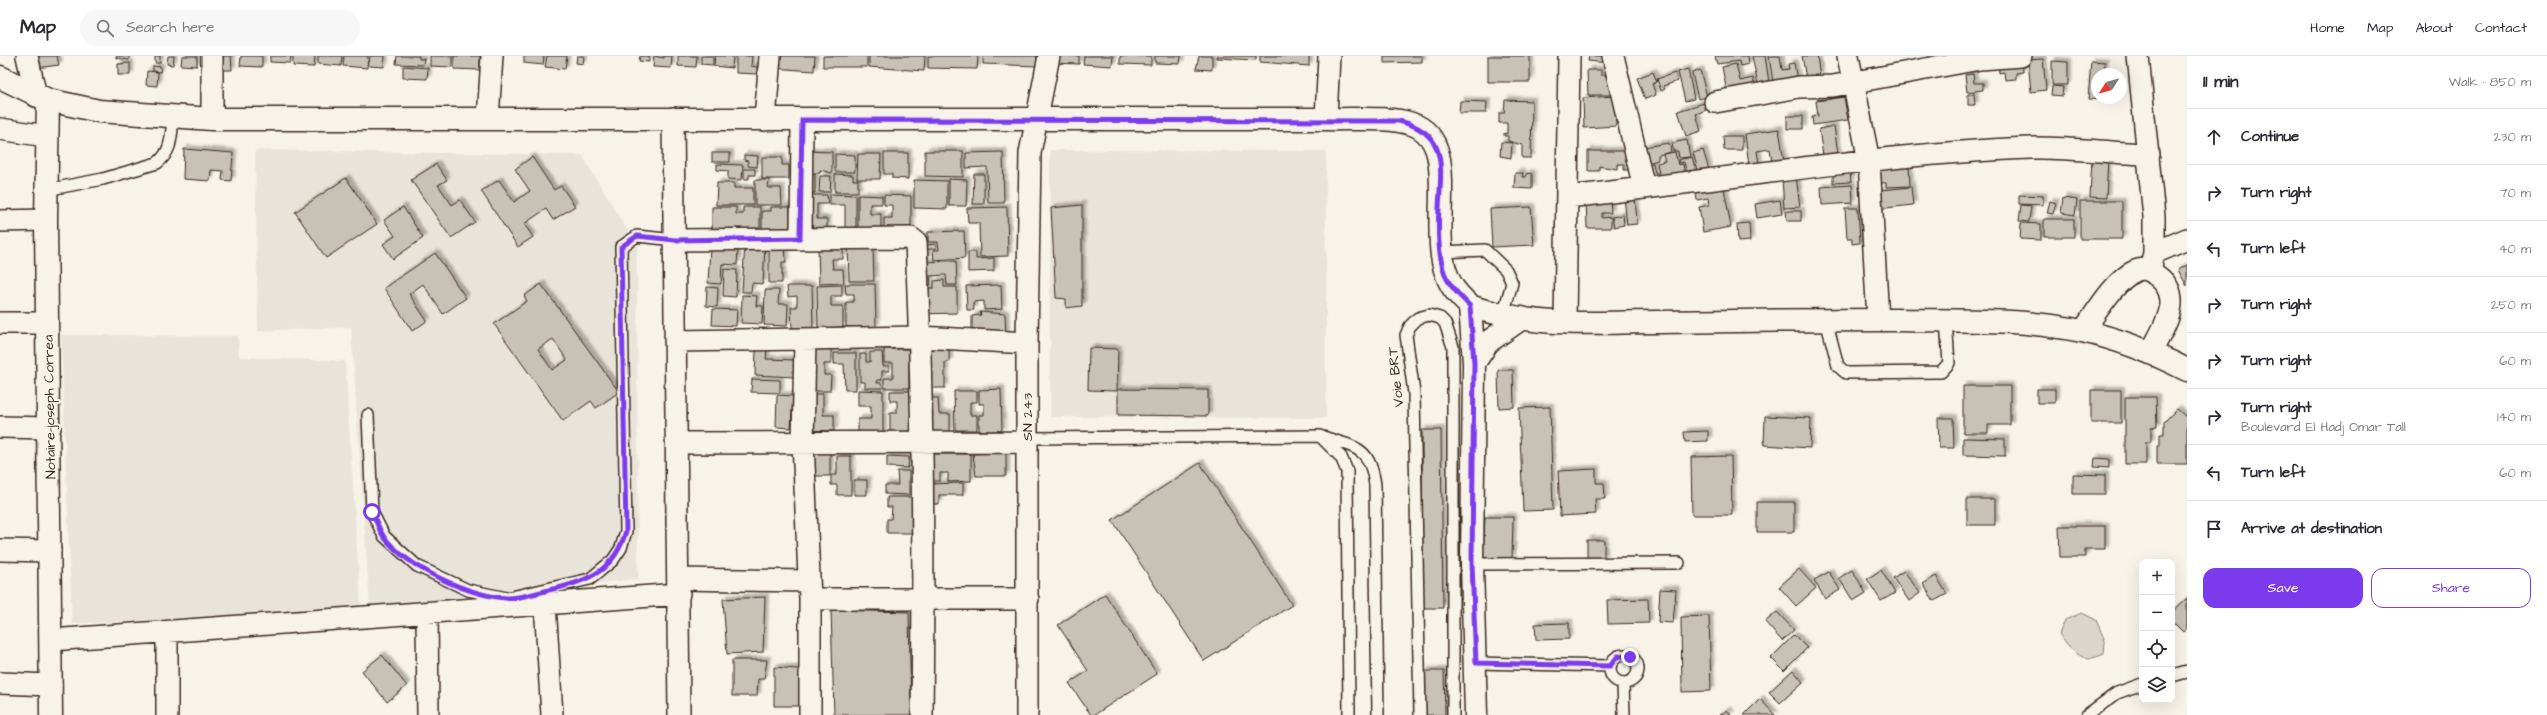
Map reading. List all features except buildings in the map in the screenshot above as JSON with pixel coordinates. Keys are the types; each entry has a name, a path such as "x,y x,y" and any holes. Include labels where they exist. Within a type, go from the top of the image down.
{"main road":[{"path":"0,77 42,98 99,111 173,118 673,118 765,120 1037,119 1399,121 1414,125 1428,134 1438,149 1442,169 1439,210 1443,270 1453,289 1470,306 1513,316 1565,322 1826,320 2006,322 2083,331 2151,352 2187,370"},
{"name":"Notaire-joseph Correa","path":"42,98 46,136 47,322 50,428 51,715"},
{"path":"1470,306 1474,363 1472,564 1476,663 1476,715"},
{"path":"1474,363 1488,342 1513,316"}],"street":[{"path":"27,56 42,98"},
{"path":"212,56 212,119"},
{"path":"488,119 492,56"},
{"path":"765,120 770,56"},
{"name":"SN 243","path":"1026,715 1028,599 1027,343 1030,153 1049,56"},
{"path":"1326,120 1329,56"},
{"path":"1565,322 1570,56"},
{"path":"1613,56 1644,188"},
{"path":"1848,56 1868,161 1878,320"},
{"path":"1715,102 1799,87 1818,88 1980,59 2021,56"},
{"path":"2138,56 2149,154 2154,217 2152,261 2170,290 2172,301 2172,309 2151,352"},
{"path":"673,118 678,443 679,715"},
{"path":"800,238 802,120"},
{"path":"0,129 46,136"},
{"path":"1568,197 1644,188 1752,172 2032,148 2149,154"},
{"path":"0,221 46,220"},
{"path":"675,240 800,238 914,239 916,242 920,337 923,600 922,715"},
{"path":"2083,331 2127,275 2143,268 2187,239"},
{"path":"0,322 47,322"},
{"path":"676,341 920,337 1027,343"},
{"path":"805,339 802,442 809,590 810,715"},
{"path":"0,427 50,428"},
{"path":"678,443 1027,440"},
{"path":"0,550 50,551"},
{"path":"51,640 427,614 545,604 679,586 809,590 923,600 1028,599"},
{"path":"545,604 552,715"},
{"path":"427,614 428,715"},
{"path":"167,632 167,715"},
{"path":"0,684 51,685"}],"lane":[{"path":"46,190 102,179 157,164 164,158 169,150 173,118"},
{"path":"368,415 372,512 384,536 417,566 468,590 507,598 590,579 613,560 621,548 626,531 621,247 637,236 675,240"},
{"path":"1441,252 1485,250 1506,270 1512,282 1513,316"},
{"name":"Voie BRT","path":"1420,715 1414,393 1406,335 1410,326 1418,318 1429,315 1440,318 1445,323 1452,347 1453,715"},
{"path":"1826,320 1838,366 1846,373 1904,374 1941,372 1949,363 1946,321"},
{"path":"1027,440 1320,436 1362,450 1373,468 1375,485 1378,715"},
{"path":"1320,436 1341,456 1347,472 1349,715"},
{"path":"1472,564 1679,564"},
{"path":"1624,655 1635,661 1637,666 1634,678 1624,683 1612,678 1610,666 1618,656 1624,655"},
{"path":"1476,663 1610,666"},
{"path":"2175,675 2187,672"},
{"path":"1624,683 1624,715"},
{"path":"2087,715 2117,693 2139,685"}],"shaded area":[{"path":"255,150 582,155 637,246 638,579 370,607 351,327 258,331"},
{"path":"1050,150 1326,151 1326,418 1050,417"},
{"path":"61,335 238,336 239,357 345,361 361,610 72,624"},
{"path":"2082,613 2096,620 2105,641 2104,654 2089,658 2083,657 2073,651 2059,634 2065,620"}],"route":[{"path":"372,512 384,536 417,566 468,590 507,598 557,588 590,579 613,560 621,548 626,531 621,247 627,241 637,236 675,240 800,238 802,120 1037,119 1399,121 1414,125 1428,134 1438,149 1442,169 1439,210 1443,270 1453,289 1470,306 1474,363 1472,564 1476,663 1610,666 1613,660 1618,656 1624,655 1630,657"}]}
